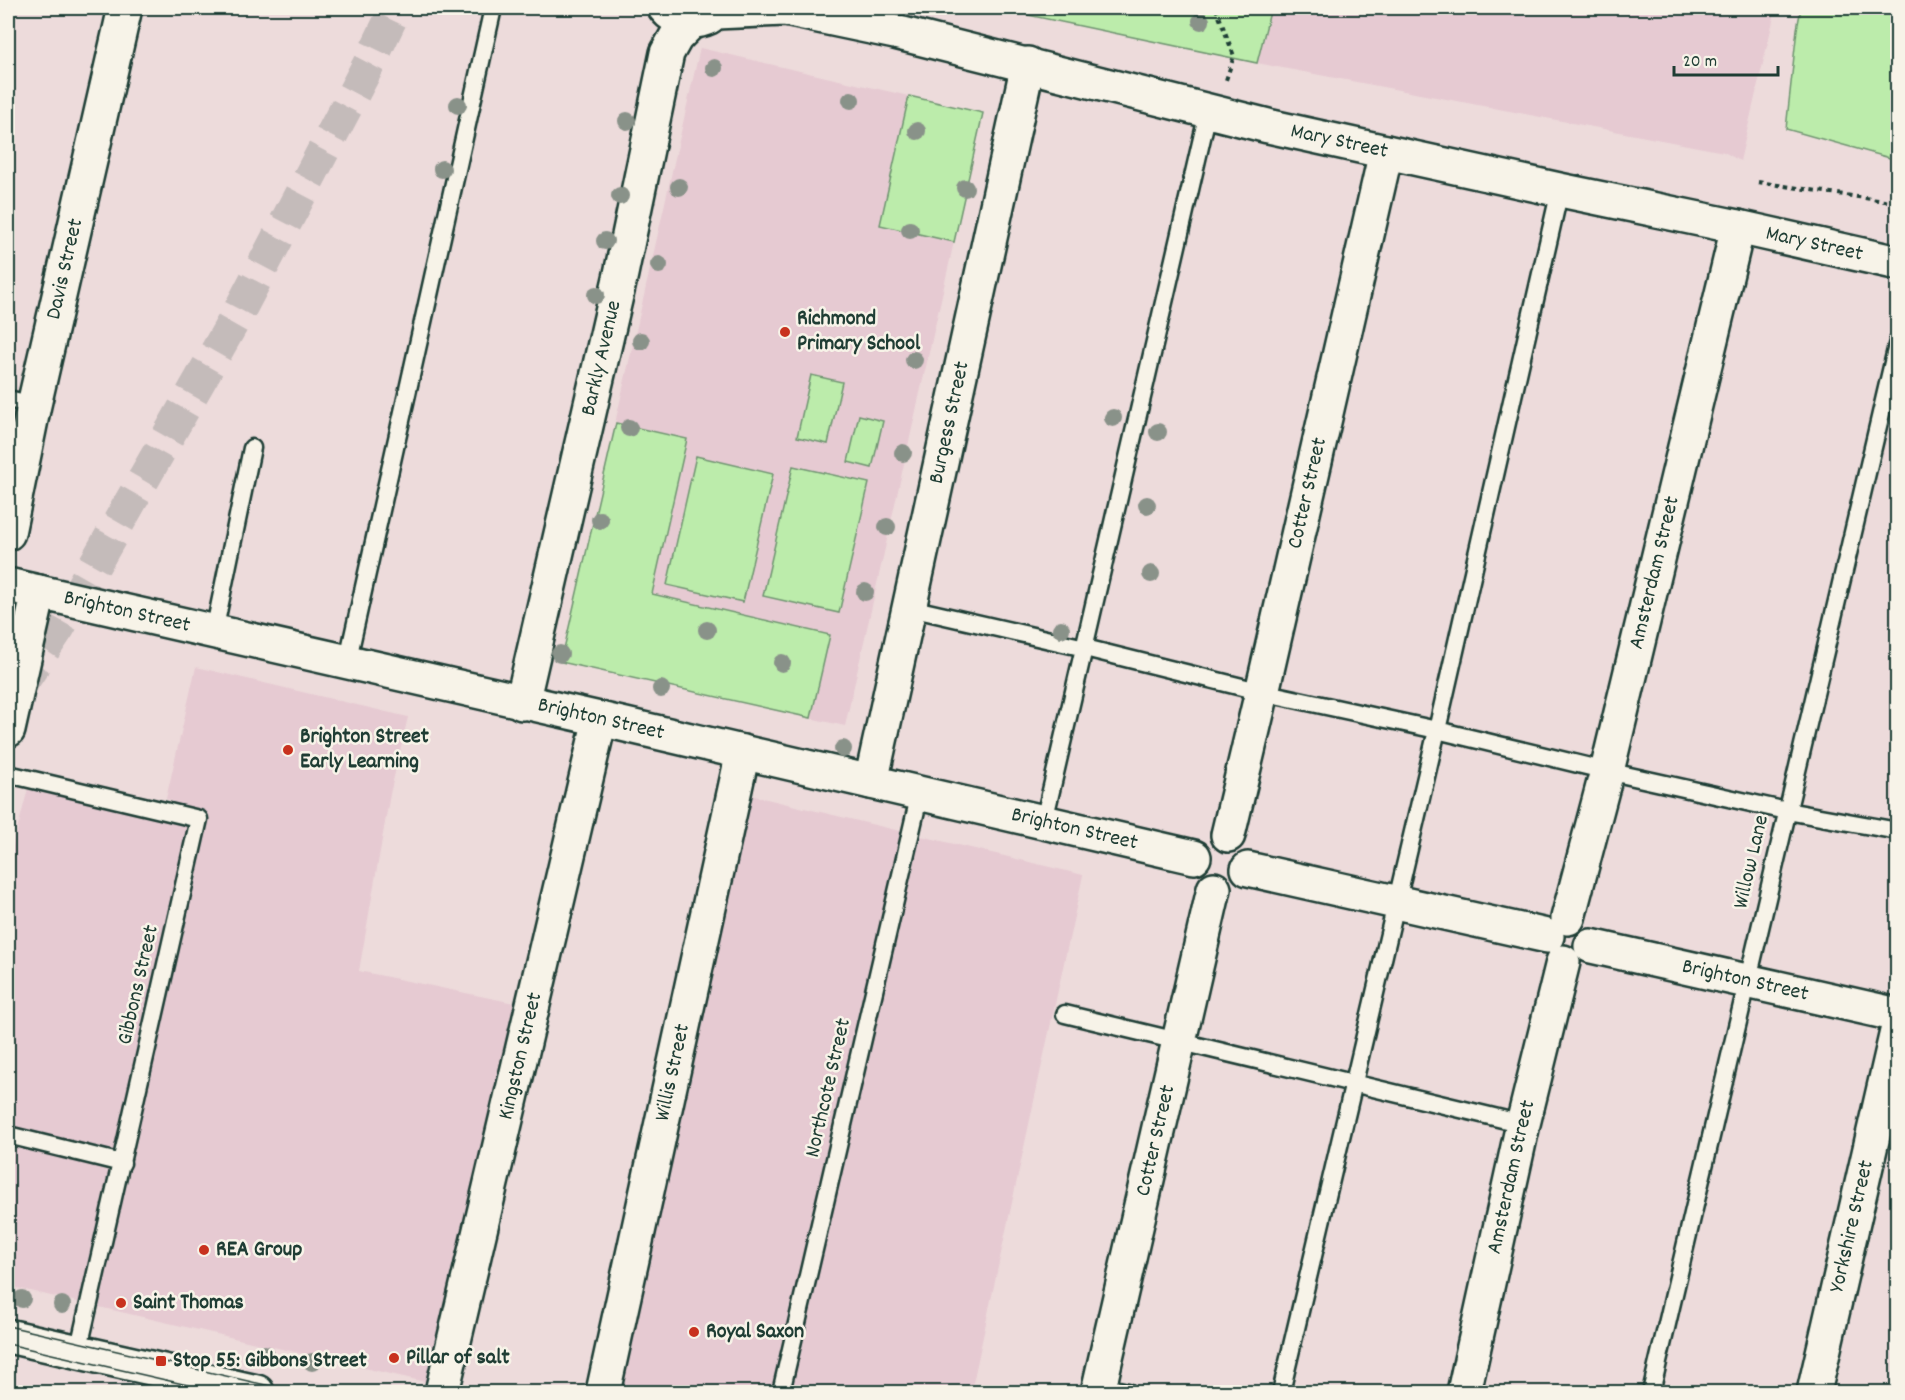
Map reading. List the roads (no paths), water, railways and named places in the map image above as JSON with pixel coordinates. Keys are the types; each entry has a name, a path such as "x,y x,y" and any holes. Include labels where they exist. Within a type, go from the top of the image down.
{"street":[{"name":"Davis Street","path":"8,532 21,402 125,8"},
{"name":"Mary Street","path":"698,12 784,8 1028,64 1209,112 1560,190 1738,226 1898,263"},
{"name":"Barkly Avenue","path":"522,703 621,274 667,53 676,37 698,12"},
{"name":"Burgess Street","path":"871,782 1028,64"},
{"name":"Cotter Street","path":"1228,835 1386,152"},
{"name":"Amsterdam Street","path":"1464,1392 1523,1124 1560,939 1607,771 1738,226"},
{"name":"Brighton Street","path":"8,585 1194,857"},
{"path":"8,730 39,592"},
{"name":"Kingston Street","path":"442,1392 600,719"},
{"name":"Willis Street","path":"603,1392 743,753"},
{"path":"1228,835 1243,844 1247,852 1248,869 1238,884 1223,890 1214,889 1200,880 1196,873 1194,857 1197,849 1210,837 1228,835"},
{"path":"1248,869 1560,939"},
{"name":"Cotter Street","path":"1109,1390 1179,1040 1214,889"},
{"name":"Brighton Street","path":"1560,939 1575,920 1586,927 1591,946 1898,1015"},
{"name":"Yorkshire Street","path":"1814,1392 1898,1027"},
{"path":"8,1336 257,1392"}],"lane":[{"path":"347,663 493,8"},
{"path":"1044,821 1209,112"},
{"path":"1281,1392 1437,730 1560,190"},
{"name":"Willow Lane","path":"1651,1392 1898,341"},
{"path":"214,632 252,448"},
{"path":"910,608 1607,771 1787,811 1898,831"},
{"name":"Gibbons Street","path":"8,774 199,819 78,1352"},
{"name":"Northcote Street","path":"781,1392 920,793"},
{"path":"1065,1014 1523,1124"},
{"path":"8,1135 122,1163"}],"tunnel":[{"path":"17,690 59,627 236,317 396,8"}],"tram line":[{"path":"8,1326 296,1392"},
{"path":"8,1344 218,1392"}],"place":[{"name":"Richmond Primary School","path":"785,332"},
{"name":"Brighton Street Early Learning","path":"288,750"},
{"name":"REA Group","path":"204,1250"},
{"name":"Saint Thomas","path":"121,1303"},
{"name":"Royal Saxon","path":"694,1332"},
{"name":"Pillar of salt","path":"394,1358"},
{"name":"Stop 55: Gibbons Street","path":"161,1361"}]}
